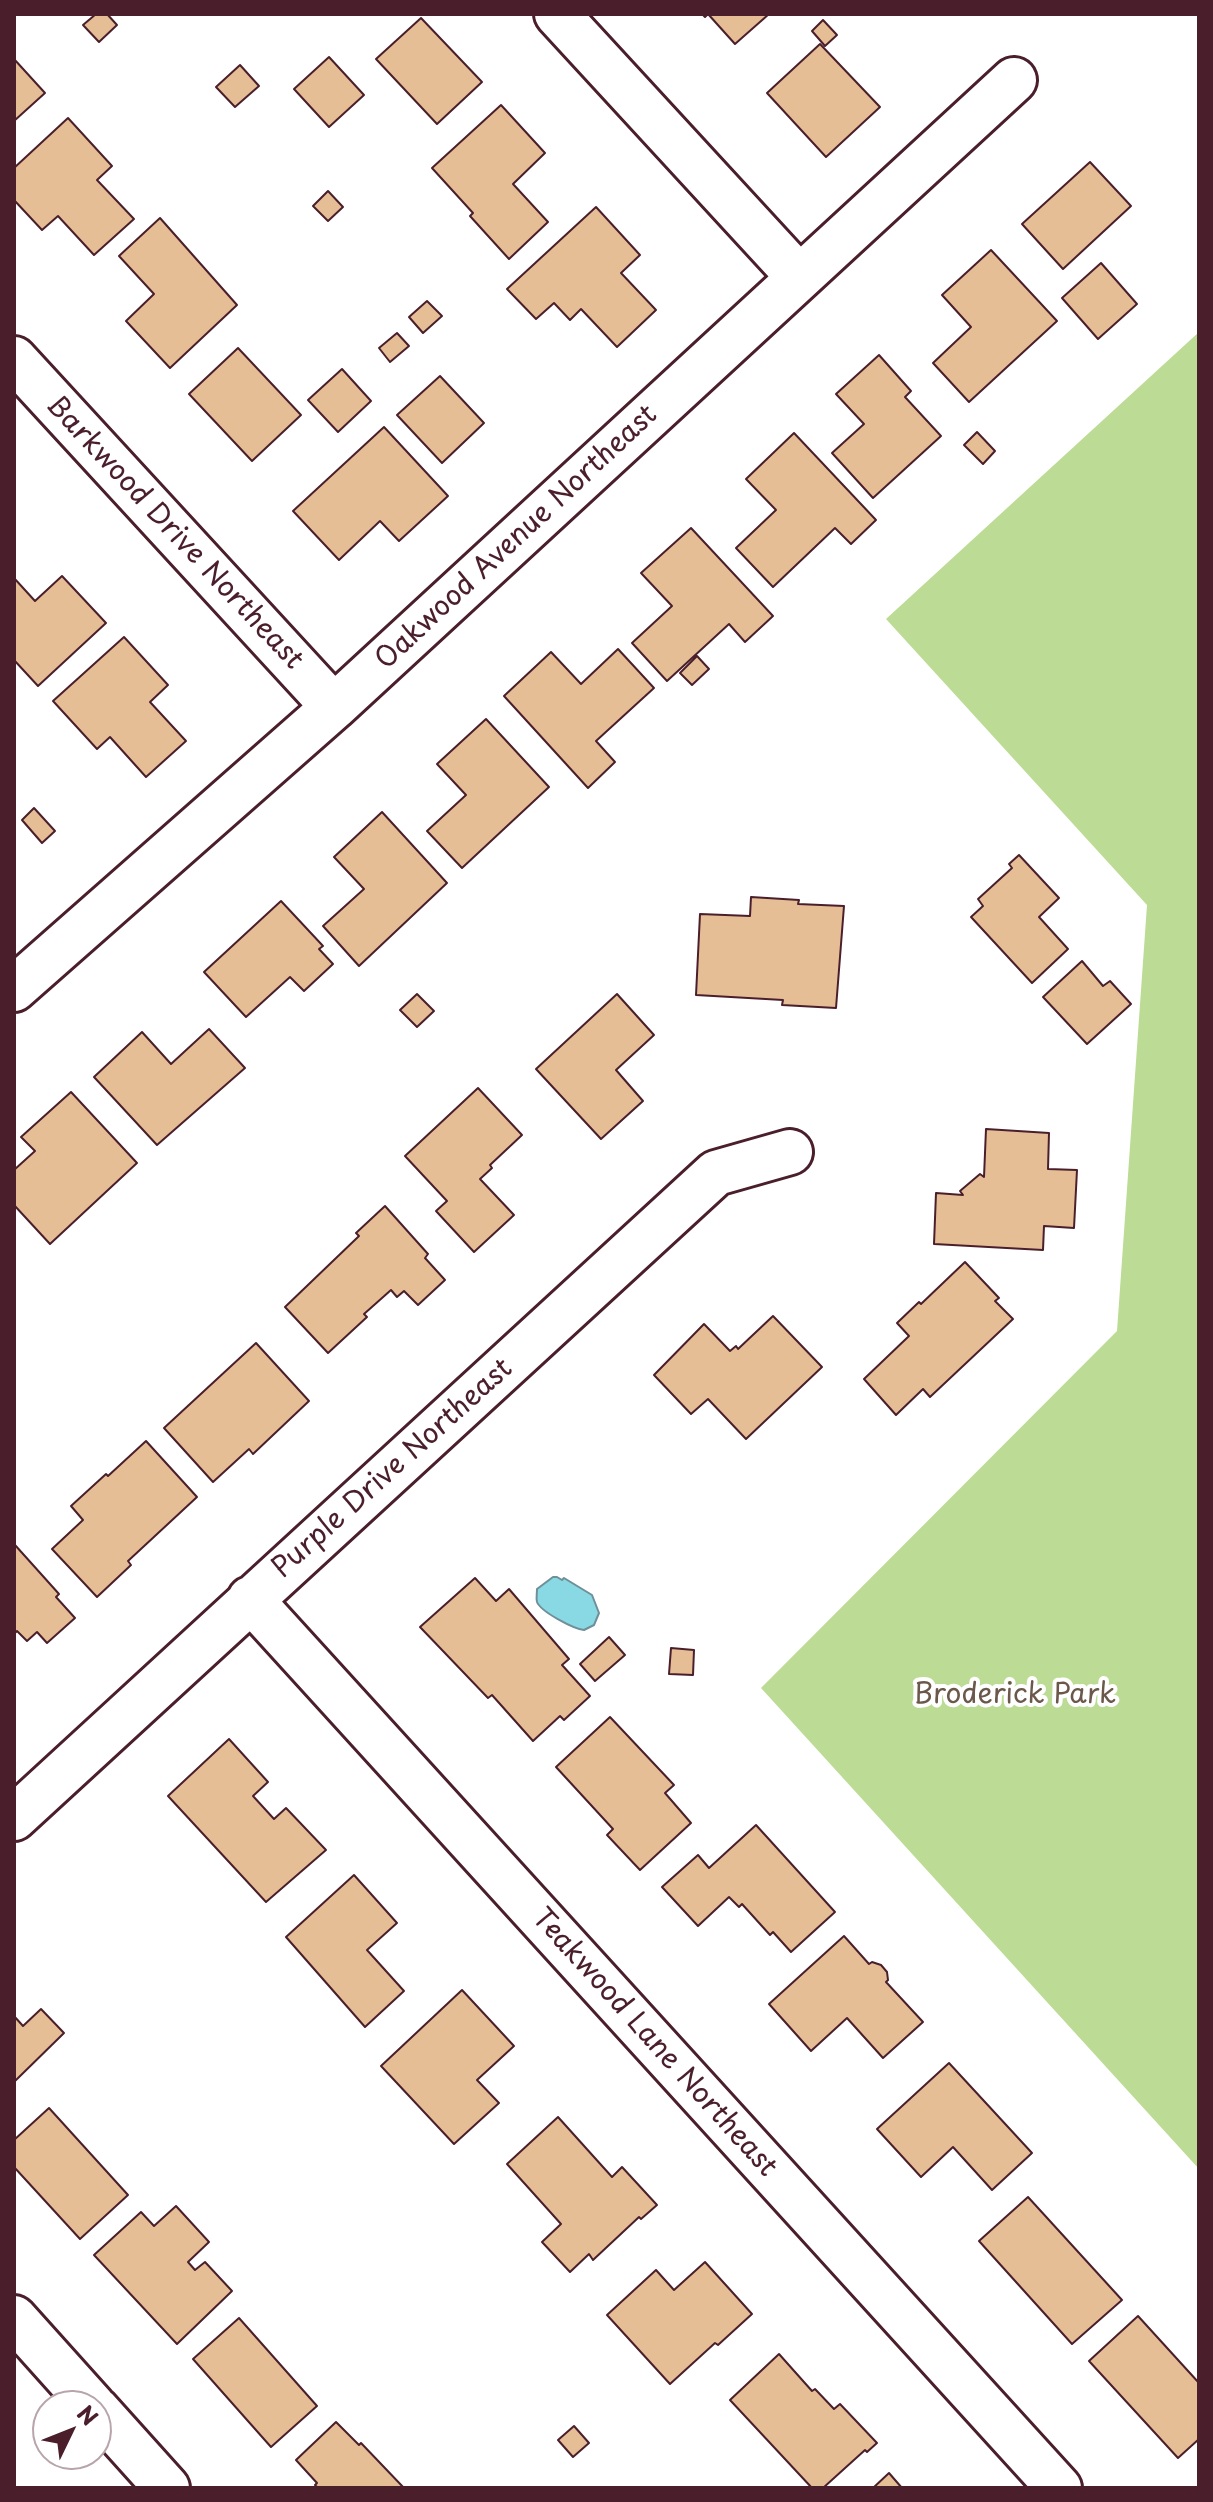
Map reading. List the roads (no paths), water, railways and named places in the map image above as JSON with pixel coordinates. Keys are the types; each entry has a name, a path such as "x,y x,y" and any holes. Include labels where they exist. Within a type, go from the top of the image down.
{"street":[{"path":"557,14 799,277"},
{"name":"Oakwood Avenue Northeast","path":"14,989 334,707 1014,80"},
{"name":"Barkwood Drive Northeast","path":"14,359 334,707"},
{"name":"Purple Drive Northeast","path":"14,1818 716,1173 790,1152"},
{"name":"Teakwood Lane Northeast","path":"250,1599 1059,2488"},
{"path":"14,2318 79,2390"},
{"path":"112,2427 167,2488"}],"water":[{"path":"553,1577 564,1578 592,1595 599,1613 594,1625 579,1629 540,1606 537,1589"}],"park label":[{"name":"Broderick Park","path":"1015,1695"}]}
